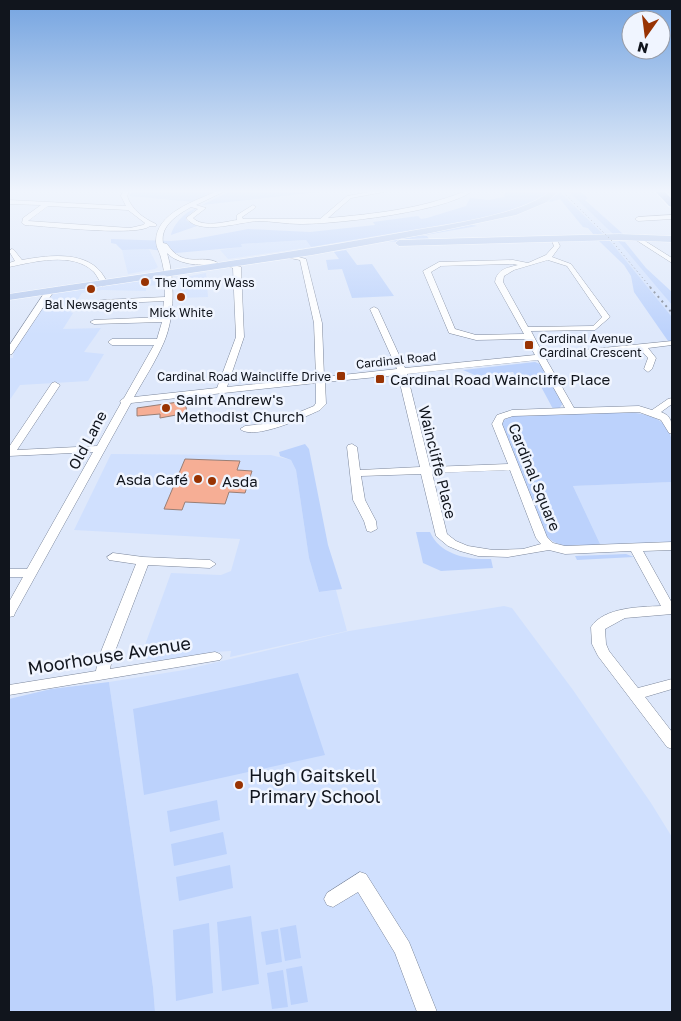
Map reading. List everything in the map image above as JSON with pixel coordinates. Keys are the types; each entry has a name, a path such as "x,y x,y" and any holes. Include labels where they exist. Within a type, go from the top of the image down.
{"main road":[{"path":"9,295 375,240 398,243 529,240"},
{"path":"168,272 198,265 233,266 375,240"},
{"path":"9,295 50,292 104,282"}],"street":[{"name":"Old Lane","path":"9,613 125,401 160,342 166,319 168,299 168,272 164,240"},
{"path":"554,240 558,246 555,253 548,258 505,271 500,275 499,282 571,412"},
{"path":"639,240 670,260"},
{"path":"12,251 20,263"},
{"path":"166,255 213,265"},
{"path":"166,255 198,265"},
{"path":"245,429 275,426 319,407 321,404 318,323 303,259 287,256"},
{"path":"525,264 489,262 439,264 427,270 452,331 476,338 595,328 606,317 569,265 548,258"},
{"path":"9,265 46,259 82,262 95,269 104,282"},
{"path":"657,259 670,260"},
{"path":"489,262 505,271"},
{"path":"221,392 240,337 233,266"},
{"path":"9,352 50,292"},
{"path":"101,302 168,299"},
{"name":"Waincliffe Place","path":"374,309 402,372 439,530 448,542 458,548 482,553 529,552 549,546"},
{"path":"94,322 166,319"},
{"path":"112,342 160,342"},
{"name":"Cardinal Road","path":"125,401 669,343"},
{"path":"643,346 652,358 648,369"},
{"path":"9,453 55,385"},
{"path":"671,401 656,412 666,418 672,431"},
{"name":"Cardinal Square","path":"656,412 639,409 512,413 500,417 497,424 542,538 549,546 565,550 672,546"},
{"path":"352,447 359,500 370,520 371,529"},
{"path":"9,453 100,449"},
{"path":"356,473 515,467"},
{"path":"635,547 671,610 621,614 609,618 598,627 599,644 603,653 672,743"},
{"path":"113,557 143,561 210,564"},
{"path":"102,676 105,659 143,561"},
{"path":"9,573 32,573"},
{"name":"Moorhouse Avenue","path":"9,690 215,657"},
{"path":"634,694 672,684"},
{"path":"333,899 360,880 402,948 427,1012"}],"shaded area":[{"path":"111,240 187,240 355,240 311,247 306,240 241,244 242,247 176,253 149,249 122,250 116,244 111,243"},
{"path":"306,240 311,247 228,259 220,250 241,247 240,244"},
{"path":"394,240 459,240 400,242 387,241"},
{"path":"564,240 610,241 672,317 672,341 668,341 634,292 631,276 624,265 599,241 564,242"},
{"path":"610,241 618,241 657,286 672,305 672,317"},
{"path":"618,241 625,242 646,268 672,292 672,305"},
{"path":"149,249 158,267 128,274 122,250"},
{"path":"346,250 357,265 372,264 394,296 352,298 342,269 328,270 326,260 339,259 334,252"},
{"path":"206,273 208,297 180,298 180,278"},
{"path":"159,277 160,285 146,286 146,291 102,290 82,293 70,312 73,313 63,329 101,328 84,352 104,354 88,381 20,385 9,401 9,358 13,358 14,350 53,293"},
{"path":"535,362 542,365 563,403 559,409 553,409 537,379 517,379 513,372 477,376 463,370"},
{"path":"629,412 646,415 658,420 670,434 673,454 672,482 573,486 601,546 572,547 552,541 546,536 502,421 512,416"},
{"path":"305,444 309,449 328,545 342,589 319,592 309,558 296,470 291,460 280,456 279,452"},
{"path":"111,454 271,455 291,460 296,470 309,558 319,592 336,590 347,631 230,657 231,651 157,661 146,659 143,655 145,645 171,573 221,575 231,571 240,539 74,530"},
{"path":"672,482 672,543 601,546 573,486"},
{"path":"416,532 430,532 441,546 464,557 491,559 493,568 441,571 423,563"},
{"path":"626,554 634,557 577,560 575,556"},
{"path":"504,606 512,608 573,690 651,803 672,837 672,1012 155,1012 109,682 184,670 349,631"},
{"path":"298,673 325,755 144,795 133,709"},
{"path":"109,682 155,1012 9,1012 9,699 51,689"},
{"path":"217,800 220,820 170,832 167,811"},
{"path":"223,832 227,854 174,866 171,844"},
{"path":"230,865 233,888 179,901 176,877"},
{"path":"251,916 259,984 222,991 217,922"},
{"path":"209,923 213,993 176,1001 173,930"},
{"path":"296,925 301,958 285,961 280,928"},
{"path":"278,929 282,962 266,965 261,932"},
{"path":"302,966 308,1002 291,1005 286,969"},
{"path":"283,970 288,1007 272,1009 267,973"}],"building":[{"name":"Saint Andrew's Methodist Church","path":"185,401 187,413 160,418 160,414 137,416 137,408"},
{"name":"Asda","path":"185,459 240,461 237,470 252,471 245,493 229,492 225,504 185,502 182,510 164,509"}],"railway":[{"path":"611,240 651,288"},
{"path":"650,287 672,313"}],"place":[{"name":"The Tommy Wass","path":"145,282"},
{"name":"Bal Newsagents","path":"91,289"},
{"name":"Mick White","path":"181,297"},
{"name":"Cardinal Avenue Cardinal Crescent","path":"529,345"},
{"name":"Cardinal Road Waincliffe Drive","path":"341,376"},
{"name":"Cardinal Road Waincliffe Place","path":"380,379"},
{"name":"Saint Andrew's Methodist Church","path":"166,408"},
{"name":"Asda Café","path":"198,479"},
{"name":"Asda","path":"212,481"},
{"name":"Hugh Gaitskell Primary School","path":"239,785"}]}
